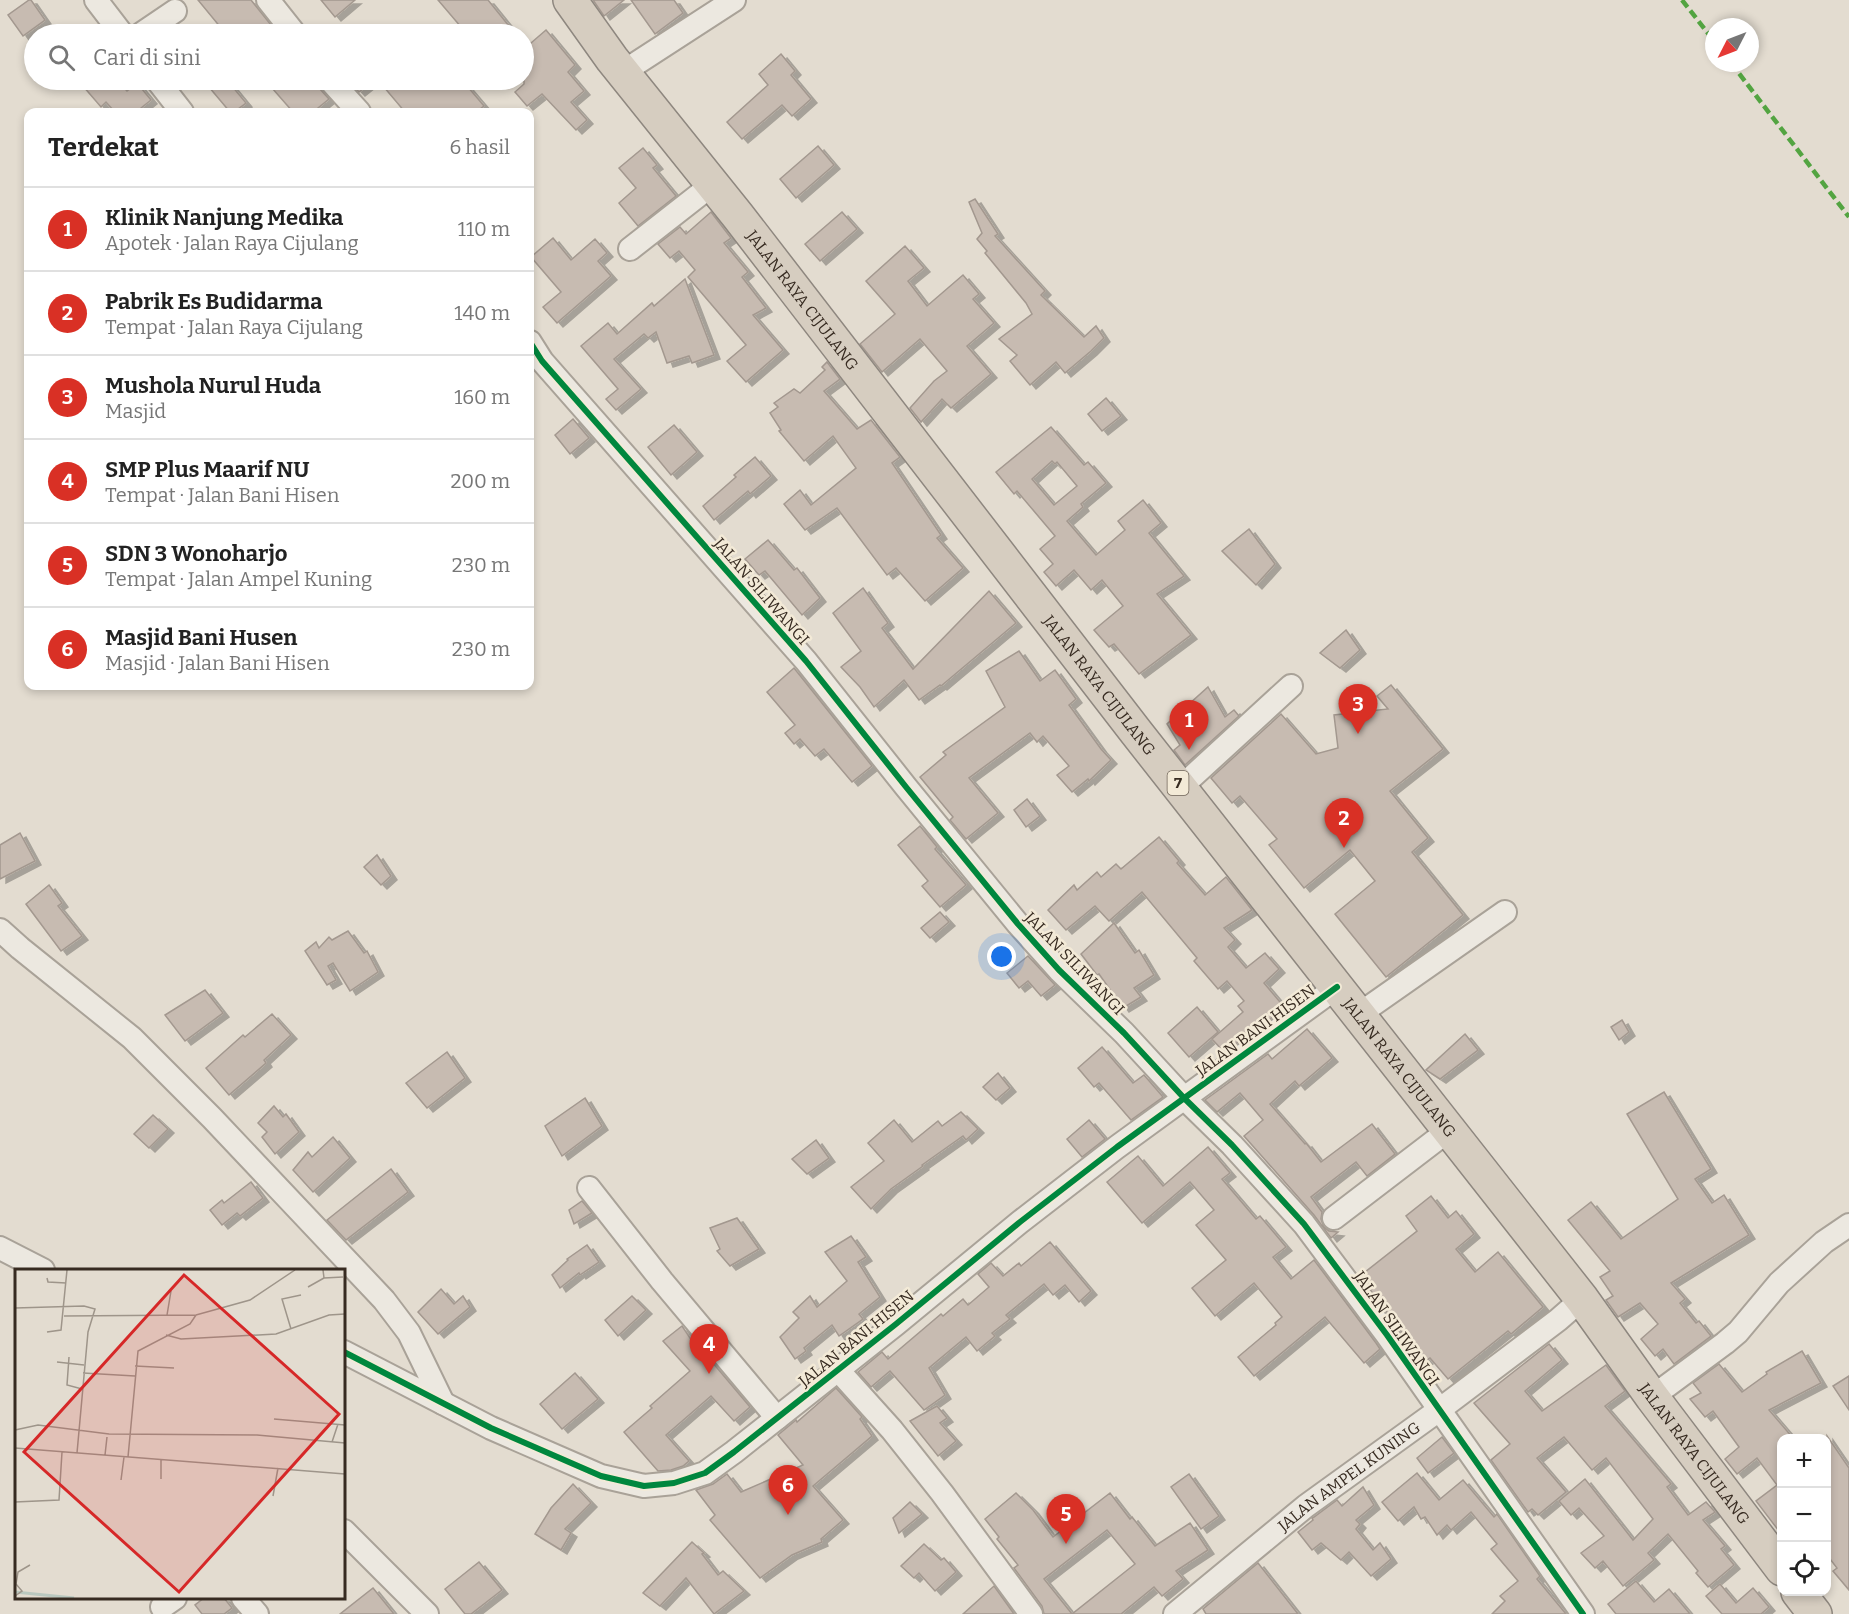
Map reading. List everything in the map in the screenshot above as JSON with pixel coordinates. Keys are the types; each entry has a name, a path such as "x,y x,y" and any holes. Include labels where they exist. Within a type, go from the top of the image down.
{"highway":[{"name":"JALAN RAYA CIJULANG","path":"570,0 623,72 713,184 1180,787 1582,1299 1652,1397 1777,1562"},
{"path":"1801,1596 1815,1614"}],"street":[{"path":"96,0 114,24"},
{"path":"268,0 287,24"},
{"path":"623,72 734,0"},
{"path":"156,24 175,11"},
{"path":"165,90 179,108"},
{"path":"339,90 355,108"},
{"path":"630,249 713,184"},
{"name":"JALAN SILIWANGI","path":"534,348 542,361 806,661 1018,924 1059,970 1124,1033 1184,1098 1232,1145 1304,1224 1380,1326 1583,1614"},
{"path":"1180,787 1291,686"},
{"path":"1359,1015 1505,912"},
{"path":"0,930 132,1038 212,1118 384,1300 409,1333 443,1403"},
{"name":"JALAN BANI HISEN","path":"345,1354 491,1428 601,1476 644,1486 674,1483 705,1473 896,1324 1020,1222 1184,1098 1337,987"},
{"path":"1334,1218 1449,1130"},
{"path":"590,1188 662,1281 777,1418"},
{"path":"1652,1397 1738,1332 1779,1283 1824,1242 1849,1225"},
{"path":"0,1248 41,1269"},
{"name":"JALAN AMPEL KUNING","path":"1182,1612 1306,1506 1558,1320 1582,1299"},
{"path":"838,1370 892,1430 942,1493 1031,1614"},
{"path":"345,1531 427,1614"},
{"path":"244,1599 257,1614"}],"building":[{"path":"31,0 45,20 40,24 24,24 23,36 8,15"},
{"path":"198,0 251,0 270,24 218,24"},
{"path":"321,0 355,0 335,17"},
{"path":"438,0 488,0 507,24 458,24"},
{"path":"593,0 624,0 604,16"},
{"path":"631,0 674,0 683,13 655,34"},
{"path":"546,30 575,65 568,72 584,91 571,102 587,120 576,130 542,94 527,106 515,92 534,90 534,40"},
{"path":"781,54 795,71 791,75 811,99 792,116 782,105 742,139 727,122 768,85 759,74"},
{"path":"86,90 143,90 151,100 141,108 111,108 106,102 101,107"},
{"path":"212,90 235,90 246,103 239,108 227,108"},
{"path":"274,90 321,90 329,99 318,108 290,108"},
{"path":"386,90 470,90 484,106 481,108 402,108"},
{"path":"818,146 834,165 796,198 780,179"},
{"path":"643,148 657,165 653,168 676,196 638,226 619,203 636,188 619,168"},
{"path":"975,199 998,234 995,236 1045,291 1041,295 1084,337 1096,326 1104,338 1065,373 1056,362 1030,385 1010,361 1017,355 999,339 1032,314 1026,303 985,253 987,251 977,239 982,233 969,202"},
{"path":"711,212 731,238 724,243 748,272 742,277 766,308 753,315 783,350 746,382 727,361 746,345 688,277 695,270 679,251 670,258 658,244 680,227 686,234"},
{"path":"842,212 857,229 820,261 805,244"},
{"path":"553,238 571,260 595,239 607,253 598,261 611,276 557,323 543,307 561,292 534,260 534,254"},
{"path":"905,246 924,268 908,281 927,306 963,275 979,294 973,299 994,323 967,346 991,374 951,408 942,399 921,422 910,408 934,381 947,371 920,339 882,372 860,344 895,314 866,281"},
{"path":"685,279 714,355 692,363 689,356 667,363 656,332 648,338 644,334 614,359 641,389 616,410 606,399 618,389 581,346 608,323 617,334 652,303 654,306"},
{"path":"827,362 840,379 824,391 857,429 871,420 900,457 892,463 941,535 937,538 963,568 925,601 896,568 887,575 837,508 805,530 784,504 800,490 811,505 856,468 833,436 804,461 779,431 781,430 770,413 778,407 774,403 794,389 800,393 825,370 822,367"},
{"path":"1106,398 1121,416 1102,431 1088,414"},
{"path":"573,419 589,438 570,454 555,435"},
{"path":"674,425 697,452 671,475 648,447"},
{"path":"1051,427 1084,465 1088,462 1106,483 1081,504 1083,507 1067,521 1096,555 1125,530 1118,521 1143,500 1161,523 1149,533 1184,576 1157,594 1191,635 1139,674 1114,644 1109,647 1094,630 1123,606 1102,580 1091,590 1074,570 1056,586 1044,572 1053,564 1040,549 1055,536 1017,491 1014,494 996,472","holes":["1052,461 1055,464 1057,462 1077,486 1054,505 1032,479"]},
{"path":"755,457 771,476 750,494 748,491 714,520 703,506"},
{"path":"1249,529 1275,564 1256,585 1222,551"},
{"path":"768,540 794,570 797,568 820,598 802,615 765,571 759,575 745,559"},
{"path":"863,588 888,623 882,628 913,669 989,591 1016,623 941,686 919,700 904,680 874,707 860,687 841,667 861,651 833,613"},
{"path":"1346,630 1360,650 1340,668 1320,653"},
{"path":"1019,651 1040,681 1055,670 1076,699 1069,705 1111,760 1089,781 1088,779 1072,792 1057,775 1069,766 1043,736 1037,742 1030,733 969,778 998,813 966,839 950,820 953,817 920,777 946,755 943,752 1005,707 986,671"},
{"path":"794,668 872,766 852,782 824,749 815,756 800,739 794,744 785,733 795,725 767,692"},
{"path":"1391,685 1443,749 1390,791 1428,838 1412,852 1463,915 1386,977 1335,914 1375,881 1350,850 1304,888 1269,845 1277,839 1240,796 1232,803 1211,778 1281,714 1316,754 1338,748 1334,715 1388,709 1377,696"},
{"path":"1208,687 1225,717 1234,710 1239,716 1185,765 1174,750 1180,745 1167,724"},
{"path":"1027,799 1040,816 1026,827 1014,810"},
{"path":"920,826 937,847 935,849 966,885 940,907 922,886 928,881 898,845"},
{"path":"20,833 35,861 0,879 0,845"},
{"path":"1159,837 1179,861 1177,863 1205,895 1226,877 1252,910 1224,928 1235,940 1228,947 1246,968 1265,953 1279,969 1264,983 1285,1008 1224,1052 1212,1039 1243,1012 1238,1006 1244,1001 1227,981 1218,989 1194,961 1197,958 1142,892 1109,921 1095,906 1066,930 1048,910 1074,885 1077,890 1097,872 1101,877 1116,864 1121,869"},
{"path":"377,855 391,876 381,885 364,867"},
{"path":"49,885 62,903 58,906 82,936 61,951 26,904"},
{"path":"940,912 949,922 930,938 921,928"},
{"path":"1114,923 1135,953 1139,950 1154,975 1134,988 1141,997 1123,1008 1099,974 1097,975 1081,954"},
{"path":"348,931 364,953 367,951 378,972 350,991 333,963 328,966 336,980 327,985 305,951 316,942 319,948 329,937 332,940"},
{"path":"1028,956 1055,985 1041,996 1028,981 1019,988 1007,973"},
{"path":"205,990 223,1013 185,1041 165,1015"},
{"path":"1197,1007 1218,1032 1189,1057 1168,1033"},
{"path":"272,1014 291,1035 264,1060 266,1063 229,1095 206,1068 243,1035 245,1037"},
{"path":"1622,1020 1629,1032 1619,1040 1611,1027"},
{"path":"1307,1029 1332,1058 1299,1086 1295,1081 1270,1104 1321,1162 1372,1124 1395,1154 1367,1176 1356,1162 1311,1197 1322,1212 1321,1219 1324,1227 1329,1231 1338,1232 1331,1238 1314,1215 1244,1136 1263,1120 1240,1093 1217,1112 1205,1100 1268,1054 1272,1059"},
{"path":"1465,1034 1478,1050 1440,1079 1426,1070"},
{"path":"1102,1047 1133,1083 1144,1075 1163,1097 1131,1120 1099,1083 1094,1087 1078,1068"},
{"path":"447,1052 465,1078 427,1108 406,1083"},
{"path":"998,1073 1010,1088 996,1100 983,1087"},
{"path":"1664,1092 1711,1169 1695,1179 1712,1203 1724,1195 1749,1235 1671,1283 1685,1299 1680,1303 1696,1323 1699,1321 1711,1336 1674,1364 1663,1349 1655,1356 1641,1339 1658,1324 1640,1303 1618,1317 1606,1300 1613,1296 1600,1277 1610,1271 1568,1220 1591,1202 1621,1239 1678,1199 1627,1114"},
{"path":"585,1098 602,1126 562,1156 545,1126"},
{"path":"274,1106 283,1117 286,1114 299,1132 275,1154 262,1137 267,1132 258,1123"},
{"path":"961,1112 978,1129 966,1140 963,1136 922,1165 891,1189 871,1209 851,1187 884,1161 868,1143 894,1120 912,1142 938,1121 942,1126"},
{"path":"153,1115 168,1129 149,1148 134,1134"},
{"path":"1089,1120 1105,1139 1082,1157 1067,1139"},
{"path":"333,1137 350,1158 313,1192 293,1170 308,1152 312,1157"},
{"path":"816,1140 829,1158 807,1174 792,1159"},
{"path":"1208,1147 1230,1173 1222,1179 1256,1219 1260,1216 1286,1247 1273,1257 1291,1279 1314,1260 1376,1343 1380,1349 1364,1363 1325,1317 1254,1376 1238,1357 1276,1325 1275,1323 1282,1317 1254,1283 1215,1316 1192,1288 1226,1260 1196,1225 1214,1210 1190,1182 1142,1223 1107,1182 1138,1156 1163,1186"},
{"path":"391,1169 408,1192 346,1240 327,1220"},
{"path":"251,1182 263,1198 240,1216 237,1213 222,1225 210,1210 222,1200 224,1203"},
{"path":"1431,1196 1448,1218 1456,1211 1474,1234 1456,1249 1475,1272 1498,1252 1543,1307 1511,1334 1508,1331 1448,1379 1430,1358 1425,1361 1360,1276 1417,1231 1406,1216"},
{"path":"582,1201 592,1213 574,1224 569,1210"},
{"path":"737,1218 759,1249 730,1266 717,1251 720,1249 710,1228"},
{"path":"851,1236 866,1257 858,1262 880,1297 859,1314 863,1319 839,1336 832,1325 804,1348 806,1351 795,1359 780,1337 799,1318 793,1312 810,1296 817,1307 847,1281 825,1252"},
{"path":"1050,1242 1091,1291 1079,1302 1065,1285 1053,1295 1044,1284 1006,1315 1010,1319 992,1333 995,1336 977,1351 966,1337 929,1368 945,1395 924,1410 890,1371 871,1387 858,1372 882,1352 888,1359 941,1314 943,1316 963,1299 968,1305 989,1287 978,1274 991,1263 1003,1276 1019,1263 1021,1266"},
{"path":"587,1245 599,1262 580,1275 579,1273 560,1288 552,1275 567,1259"},
{"path":"441,1289 454,1304 463,1296 470,1307 438,1334 418,1312"},
{"path":"632,1296 646,1310 618,1336 605,1320"},
{"path":"682,1326 704,1359 707,1356 750,1407 734,1421 711,1396 666,1435 689,1461 671,1470 658,1471 624,1432 690,1371 663,1341"},
{"path":"1549,1344 1562,1360 1525,1391 1542,1411 1606,1365 1625,1391 1605,1406 1671,1484 1667,1487 1688,1515 1706,1502 1715,1512 1703,1520 1725,1546 1721,1549 1734,1565 1708,1587 1668,1534 1648,1553 1654,1560 1623,1586 1603,1561 1595,1568 1581,1553 1604,1536 1579,1508 1571,1515 1559,1501 1585,1479 1633,1540 1653,1519 1606,1458 1592,1470 1564,1437 1537,1458 1566,1492 1538,1515 1532,1509 1528,1512 1491,1460 1510,1444 1474,1403"},
{"path":"1802,1351 1821,1383 1769,1410 1790,1434 1777,1434 1777,1485 1757,1458 1737,1474 1725,1459 1739,1447 1713,1411 1705,1417 1690,1399 1701,1393 1693,1383 1719,1364 1742,1392 1767,1374 1766,1372"},
{"path":"575,1373 598,1399 562,1429 540,1404"},
{"path":"1849,1376 1849,1410 1833,1386"},
{"path":"836,1388 862,1417 860,1419 872,1436 813,1486 843,1520 821,1539 822,1542 792,1555 760,1578 710,1520 715,1515 696,1490 713,1484 727,1474 741,1492 803,1465 778,1435 796,1420 797,1422"},
{"path":"937,1406 947,1418 940,1423 956,1441 938,1456 910,1421"},
{"path":"1442,1437 1454,1453 1428,1473 1417,1458"},
{"path":"1831,1442 1849,1468 1849,1590 1833,1571 1837,1568 1831,1560"},
{"path":"1417,1473 1439,1500 1463,1480 1494,1517 1497,1514 1540,1576 1537,1579 1566,1614 1492,1614 1505,1601 1500,1596 1518,1581 1491,1549 1497,1544 1471,1512 1451,1530 1447,1525 1437,1535 1425,1517 1421,1519 1414,1507 1398,1521 1382,1502"},
{"path":"1189,1474 1219,1516 1201,1529 1171,1487"},
{"path":"573,1484 591,1503 565,1529 571,1533 561,1550 535,1534 551,1508"},
{"path":"1777,1485 1777,1528 1756,1501"},
{"path":"1363,1487 1374,1505 1356,1520 1360,1524 1356,1529 1373,1550 1380,1543 1391,1559 1371,1576 1349,1552 1341,1560 1321,1543 1312,1550 1298,1532 1313,1520 1312,1518 1337,1500 1342,1506"},
{"path":"1016,1493 1033,1510 1053,1537 1110,1493 1155,1546 1190,1523 1208,1550 1176,1571 1183,1579 1162,1596 1154,1587 1121,1614 1072,1614 1044,1614 1042,1606 1014,1568 1018,1565 997,1539 999,1537 985,1519","holes":["1107,1530 1135,1564 1072,1614 1044,1579"]},
{"path":"910,1502 922,1514 899,1533 893,1518"},
{"path":"692,1542 704,1553 702,1554 718,1575 723,1571 744,1591 714,1614 686,1578 660,1606 643,1593"},
{"path":"924,1544 941,1560 944,1558 956,1572 935,1591 919,1573 914,1578 901,1566"},
{"path":"479,1562 502,1590 471,1614 465,1614 445,1589"},
{"path":"1258,1563 1298,1614 1206,1614 1203,1609"},
{"path":"1636,1581 1654,1602 1669,1589 1690,1614 1616,1614 1608,1604"},
{"path":"1720,1584 1736,1603 1753,1588 1769,1607 1761,1614 1722,1614 1706,1596"},
{"path":"994,1586 1014,1614 963,1614"},
{"path":"373,1588 394,1614 340,1614"},
{"path":"203,1599 225,1599 232,1608 224,1614 202,1614 195,1605"}],"marked path":[{"path":"1682,0 1705,29"},
{"path":"1738,72 1849,217"}],"cycle path":[{"path":"534,348 542,361 806,661 1018,924 1059,970 1124,1033 1184,1098 1232,1145 1304,1224 1387,1335 1583,1614"},
{"path":"345,1353 491,1428 601,1476 644,1486 674,1483 705,1473 1117,1147 1337,987"}],"place":[{"name":"Mushola Nurul Huda","path":"1358,734"},
{"name":"Klinik Nanjung Medika","path":"1189,750"},
{"name":"Pabrik Es Budidarma","path":"1344,848"},
{"name":"SMP Plus Maarif NU","path":"709,1374"},
{"name":"Masjid Bani Husen","path":"788,1515"},
{"name":"SDN 3 Wonoharjo","path":"1066,1544"}]}
